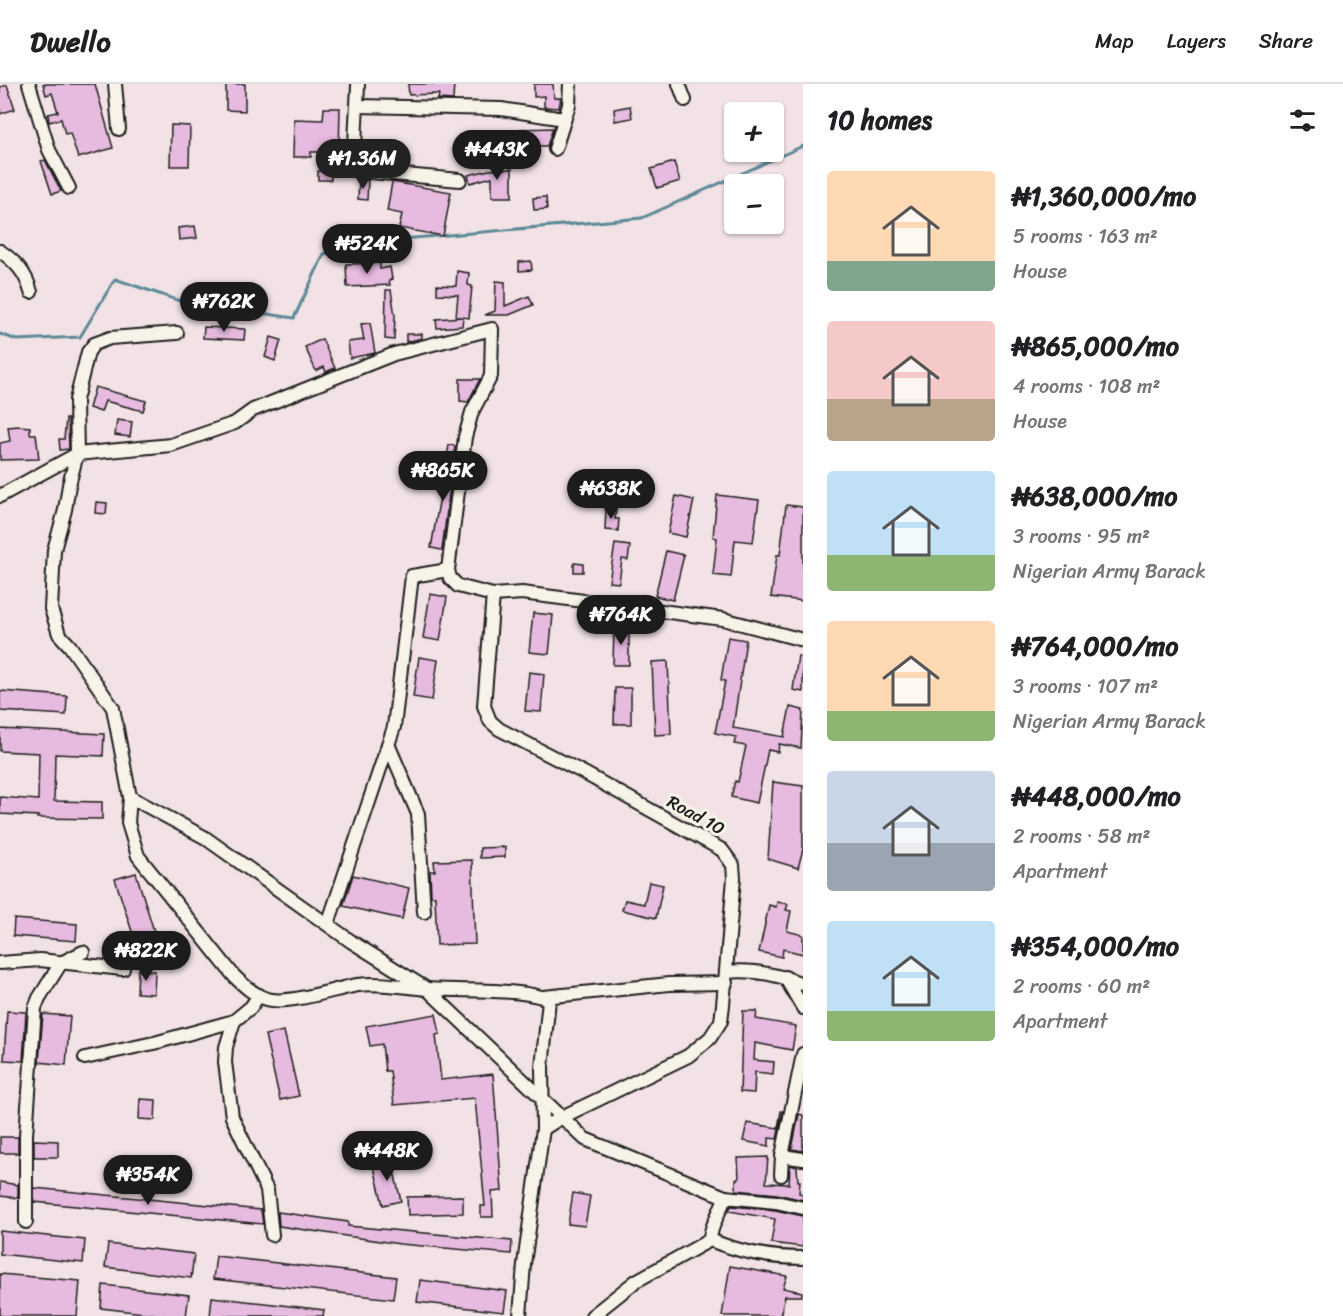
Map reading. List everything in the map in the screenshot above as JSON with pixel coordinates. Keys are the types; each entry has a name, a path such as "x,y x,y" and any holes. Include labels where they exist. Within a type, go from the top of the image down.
{"street":[{"path":"29,84 49,150 69,188"},
{"path":"116,84 119,129"},
{"path":"358,84 356,156 361,170 460,180"},
{"path":"555,149 569,105 570,84"},
{"path":"679,84 685,100"},
{"path":"357,106 501,109 564,119"},
{"path":"0,251 13,260 27,278 31,292"},
{"path":"0,496 77,454 171,445 235,423 253,410 394,354 492,329 491,376 472,412 465,437 448,570 450,578 458,586 493,594 522,593 700,616 760,628 803,640"},
{"path":"177,333 110,338 90,348 76,400 77,454 54,550 51,609 59,634 76,653 113,708 130,797 128,823 138,856 234,976 245,987 274,1000 376,984 530,994 544,997 726,977 744,970 785,977 803,984"},
{"path":"328,924 394,727 412,576 448,570"},
{"name":"Road 10","path":"493,594 484,706 490,721 499,729 715,846 727,855 733,865 734,878 721,1021 710,1038 699,1048 666,1068 562,1117 543,1129"},
{"path":"388,744 418,814 424,912"},
{"path":"130,797 204,837 328,924 427,989 544,1097 585,1139 725,1197 776,1202 803,1208"},
{"path":"26,1222 26,1135 35,1008 61,963 83,952"},
{"path":"0,963 40,960 123,969"},
{"path":"785,977 803,1008"},
{"path":"85,1058 158,1042 234,1021 251,1007 259,995"},
{"path":"520,1316 524,1264 543,1129 542,1067 549,1006 549,1000 544,997"},
{"path":"234,1021 226,1047 225,1062 232,1117 267,1190 272,1235"},
{"path":"781,1175 782,1156 802,1061"},
{"path":"782,1156 803,1159"},
{"path":"710,1240 710,1232 725,1197"},
{"path":"710,1240 730,1248 788,1258 803,1258"},
{"path":"592,1316 636,1281 710,1240"}],"building":[{"path":"43,84 95,84 113,148 78,158 70,133 65,134 61,119 49,122 48,114 58,112 52,93 46,95"},
{"path":"226,84 245,84 245,111 226,110"},
{"path":"408,84 454,84 453,100 438,99 439,94 409,95"},
{"path":"534,84 553,84 554,98 561,98 559,108 544,107 544,96 534,97"},
{"path":"7,85 15,109 0,114 0,87"},
{"path":"630,106 632,118 615,121 614,109"},
{"path":"324,108 340,108 339,152 311,152 311,157 293,157 294,119 323,120"},
{"path":"171,125 190,126 189,166 170,166"},
{"path":"553,128 547,146 522,150 521,129"},
{"path":"45,160 61,191 52,194 41,161"},
{"path":"674,162 680,181 657,188 651,169"},
{"path":"512,169 512,197 492,197 492,177 470,183 468,175 489,170"},
{"path":"318,171 331,171 331,180 318,180"},
{"path":"359,180 368,180 367,200 358,199"},
{"path":"392,182 451,192 443,236 399,228 402,214 387,211"},
{"path":"546,197 547,209 534,210 533,198"},
{"path":"195,226 197,238 179,240 178,228"},
{"path":"531,261 532,270 519,271 519,262"},
{"path":"380,263 380,269 390,267 392,279 389,280 390,285 347,287 346,264"},
{"path":"457,271 469,273 468,285 472,286 469,318 463,317 462,326 437,328 436,319 462,317 456,317 458,295 437,294 437,285 456,286"},
{"path":"496,281 505,282 505,306 529,296 533,305 509,315 485,315 495,311"},
{"path":"386,290 391,290 395,316 394,340 385,339"},
{"path":"370,323 375,353 350,358 348,342 364,340 361,324"},
{"path":"204,327 245,329 244,340 203,338"},
{"path":"406,334 422,334 422,338 406,342"},
{"path":"271,337 281,340 275,361 265,357"},
{"path":"322,339 335,368 326,372 324,367 316,371 305,347"},
{"path":"460,379 480,379 468,402 460,401"},
{"path":"95,387 146,401 143,411 105,401 101,412 89,408"},
{"path":"66,419 68,419 69,449 60,450 59,439 64,439"},
{"path":"117,420 132,422 130,437 115,435"},
{"path":"8,427 30,427 30,434 36,434 39,459 0,460 0,443 10,441"},
{"path":"449,445 455,446 442,550 431,548"},
{"path":"717,495 759,500 753,542 735,540 731,577 713,575 717,538 713,537"},
{"path":"676,496 694,500 686,537 668,533"},
{"path":"96,502 107,503 106,514 95,513"},
{"path":"786,505 803,507 803,601 771,597 777,555 780,555"},
{"path":"606,508 616,509 615,519 619,519 618,531 605,530"},
{"path":"615,544 630,546 628,560 622,559 619,583 609,582"},
{"path":"666,551 684,555 673,600 655,596"},
{"path":"574,563 583,564 583,572 574,572"},
{"path":"430,594 447,597 440,641 423,638"},
{"path":"533,613 553,615 549,654 529,652"},
{"path":"614,626 629,626 629,665 613,665"},
{"path":"728,637 746,640 733,728 784,737 790,707 803,710 801,748 779,744 778,752 768,750 757,803 731,797 735,781 738,782 746,746 734,744 736,737 715,733 725,681 721,680"},
{"path":"798,656 803,657 803,692 793,690"},
{"path":"419,657 438,660 432,700 413,697"},
{"path":"668,661 671,734 655,735 652,662"},
{"path":"529,672 544,674 541,712 525,711"},
{"path":"615,688 631,688 631,724 614,724"},
{"path":"0,691 67,696 66,715 0,711"},
{"path":"0,729 104,734 103,756 55,754 54,801 102,802 102,819 37,818 38,816 0,814 0,797 38,800 39,753 0,751"},
{"path":"773,782 803,786 803,849 798,868 768,859"},
{"path":"505,847 505,857 480,858 480,848"},
{"path":"472,860 475,944 437,945 435,896 431,896 430,871 435,871 434,861"},
{"path":"136,873 158,944 138,950 115,879"},
{"path":"353,875 409,888 402,919 343,906"},
{"path":"649,882 663,885 656,918 622,910 625,900 644,904"},
{"path":"777,902 788,904 786,910 791,911 787,931 803,935 803,954 783,949 782,957 759,952 769,905 776,907"},
{"path":"14,919 77,924 76,941 13,936"},
{"path":"138,970 155,971 154,994 137,993"},
{"path":"7,1011 26,1012 23,1061 4,1060"},
{"path":"743,1011 757,1011 756,1019 796,1026 792,1050 755,1043 754,1060 774,1062 773,1074 755,1072 754,1093 740,1092"},
{"path":"43,1014 70,1016 66,1065 39,1062"},
{"path":"436,1014 440,1034 436,1035 441,1080 493,1074 502,1191 492,1192 493,1217 481,1217 481,1206 485,1206 475,1098 394,1105 390,1071 385,1071 382,1044 370,1046 366,1026"},
{"path":"284,1031 299,1096 280,1100 265,1035"},
{"path":"140,1099 156,1100 155,1120 139,1119"},
{"path":"781,1111 783,1111 777,1139 769,1138 769,1146 743,1141 747,1123 778,1128"},
{"path":"799,1114 803,1115 803,1151 792,1149"},
{"path":"0,1137 18,1137 18,1153 0,1153"},
{"path":"34,1140 58,1141 58,1157 34,1157"},
{"path":"768,1157 766,1183 789,1184 790,1165 797,1167 798,1181 800,1181 799,1193 803,1194 803,1200 777,1194 736,1190 736,1179 739,1179 738,1158"},
{"path":"391,1159 401,1201 383,1205 373,1163"},
{"path":"0,1182 18,1185 18,1198 0,1196"},
{"path":"34,1188 261,1210 263,1224 34,1202"},
{"path":"573,1193 590,1196 585,1226 568,1224"},
{"path":"463,1196 463,1213 408,1215 407,1197"},
{"path":"731,1206 775,1210 803,1216 803,1247 771,1243 775,1219 729,1211"},
{"path":"278,1212 348,1222 348,1226 512,1241 511,1254 400,1244 279,1226"},
{"path":"0,1231 85,1240 83,1263 0,1254"},
{"path":"108,1244 194,1254 191,1278 105,1267"},
{"path":"216,1256 396,1277 393,1299 213,1279"},
{"path":"730,1266 787,1276 783,1288 802,1292 802,1296 785,1296 780,1316 722,1316"},
{"path":"0,1274 80,1281 77,1316 0,1316"},
{"path":"420,1280 507,1291 504,1312 417,1302"},
{"path":"103,1285 189,1295 186,1316 101,1308"},
{"path":"212,1297 324,1310 323,1316 210,1316"}],"waterway":[{"path":"0,334 17,340 80,337 115,279 180,301 294,318 324,254 380,241 642,218 803,146"}]}
